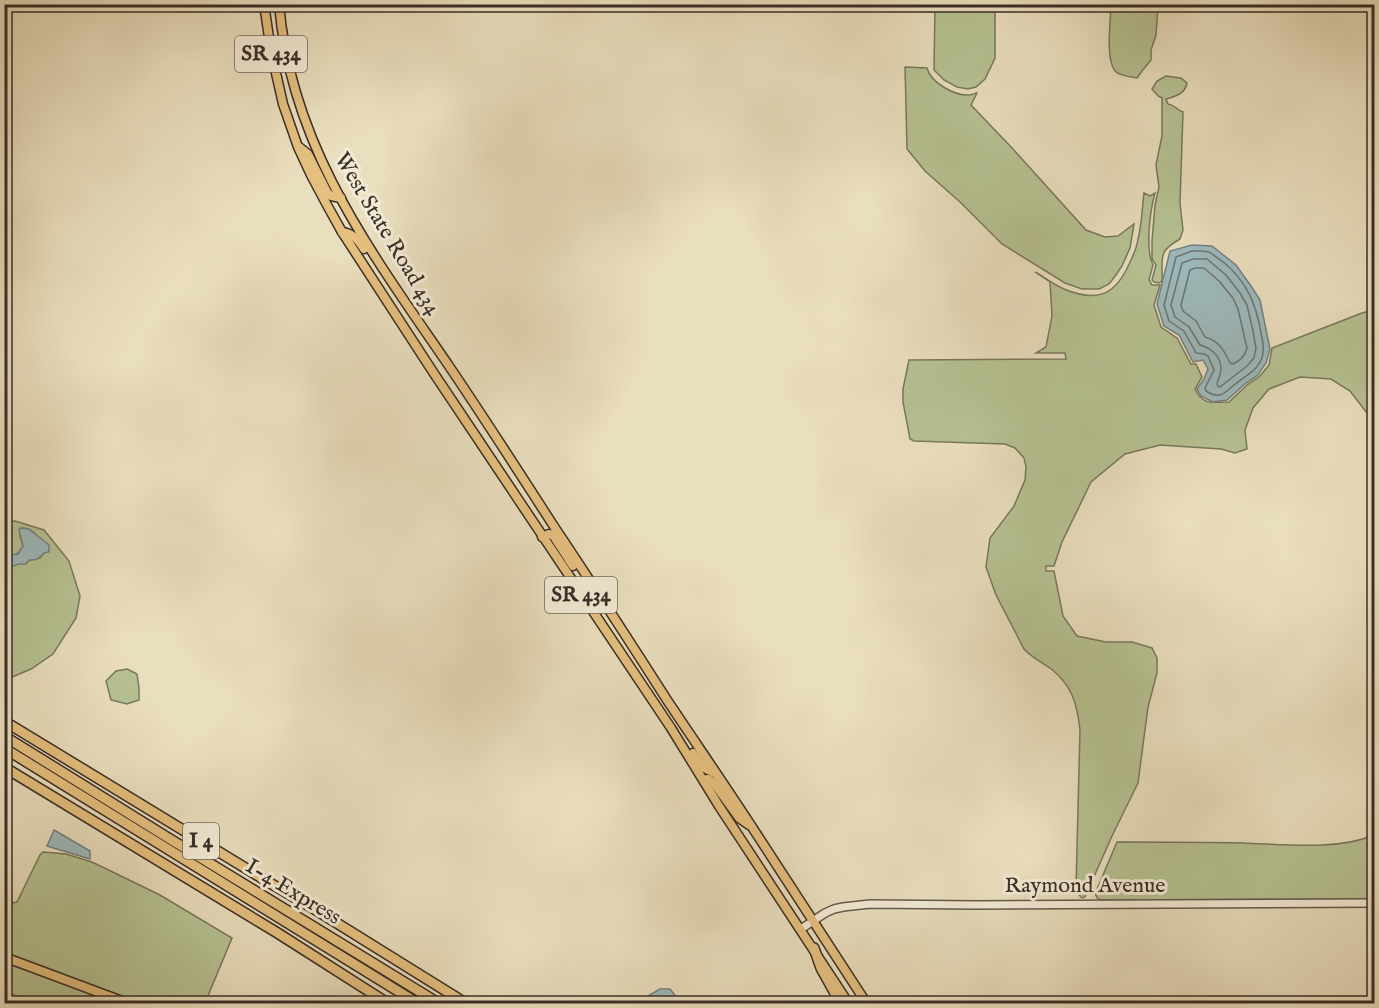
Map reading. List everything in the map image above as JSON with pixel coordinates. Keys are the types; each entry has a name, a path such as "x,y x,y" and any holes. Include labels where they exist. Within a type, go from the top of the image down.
{"highway":[{"name":"I 4","path":"4,721 467,1003"},
{"name":"I-4 Express","path":"4,736 440,1004"},
{"name":"I-4 Express","path":"4,748 419,1004"},
{"name":"I 4","path":"4,767 276,932 389,1004"},
{"path":"814,948 821,968 841,1004"}],"main road":[{"name":"SR 434","path":"264,4 278,86 289,123 319,191 342,232 670,728 849,1004"},
{"name":"West State Road 434","path":"279,4 283,39 292,82 323,167 384,271 456,376 586,575"},
{"path":"298,147 308,154 327,192 331,196 340,198"},
{"path":"342,232 350,233 359,241 374,263 384,271"},
{"path":"542,537 552,535 574,567 586,575"},
{"name":"SR 434","path":"586,575 867,1004"},
{"path":"670,728 684,741 704,768 716,774"},
{"path":"704,780 714,782 739,818 753,829"},
{"path":"4,957 130,1004"}],"street":[{"name":"Raymond Avenue","path":"801,929 825,913 843,907 870,904 1374,903"}],"green space":[{"path":"935,5 995,5 995,58 985,79 976,87 968,89 957,87 944,80 934,70"},
{"path":"1111,5 1158,5 1156,35 1151,50 1151,60 1137,78 1120,74 1112,65 1109,48"},
{"path":"905,67 927,68 933,79 944,88 957,93 969,95 977,93 971,105 1086,230 1105,237 1118,236 1134,224 1130,248 1122,266 1109,284 1099,289 1082,289 1065,283 1002,244 925,171 907,149"},
{"path":"1166,76 1181,78 1187,83 1177,96 1166,99 1168,104 1183,112 1180,203 1183,230 1180,239 1164,252 1162,281 1159,283 1152,280 1156,265 1152,259 1152,241 1159,187 1156,165 1162,136 1162,98 1152,89 1157,81"},
{"path":"1144,193 1150,196 1155,193 1149,230 1149,250 1153,265 1149,280 1152,285 1160,285 1154,305 1161,327 1177,338 1191,364 1196,364 1202,377 1195,389 1201,398 1209,402 1229,402 1259,377 1269,365 1272,348 1374,310 1374,422 1350,391 1331,379 1300,377 1269,389 1253,408 1245,430 1247,449 1235,453 1221,449 1160,445 1125,454 1091,482 1062,542 1054,566 1046,566 1046,571 1054,571 1063,616 1077,636 1106,642 1132,642 1152,648 1157,658 1157,673 1148,707 1138,783 1085,897 1082,898 1077,893 1076,887 1080,730 1075,703 1064,681 1024,649 996,595 986,567 990,538 1014,506 1025,480 1024,458 1015,448 1005,444 910,439 903,402 903,389 909,360 1066,359 1065,353 1036,353 1046,347 1052,316 1050,282 1035,272 1060,287 1076,293 1096,295 1112,289 1125,273 1136,248"},
{"path":"15,521 44,530 69,561 80,596 76,618 53,654 31,669 10,678 5,676 5,564 18,564 40,558 44,553 34,533 22,528 20,536 23,546 20,551 11,556 5,556 5,522"},
{"path":"127,669 137,674 139,700 127,704 111,700 106,681 116,671"},
{"path":"1374,835 1374,899 1101,900 1095,894 1117,842 1327,845"},
{"path":"43,852 66,854 92,862 160,895 232,938 205,1003 139,1003 5,954 4,905 17,902"},
{"path":"4,962 122,1003 33,1003 5,991"}],"water":[{"path":"1192,245 1212,246 1236,265 1260,300 1270,349 1266,363 1257,376 1227,400 1213,402 1201,396 1197,389 1208,369 1203,360 1193,362 1179,335 1164,326 1157,304 1170,251"},
{"path":"20,528 29,529 49,545 49,552 39,558 29,560 26,564 10,567 5,564 5,556 18,554 23,546"},
{"path":"54,830 90,851 90,859 47,846"},
{"path":"660,989 670,989 681,1003 636,1003"}]}
